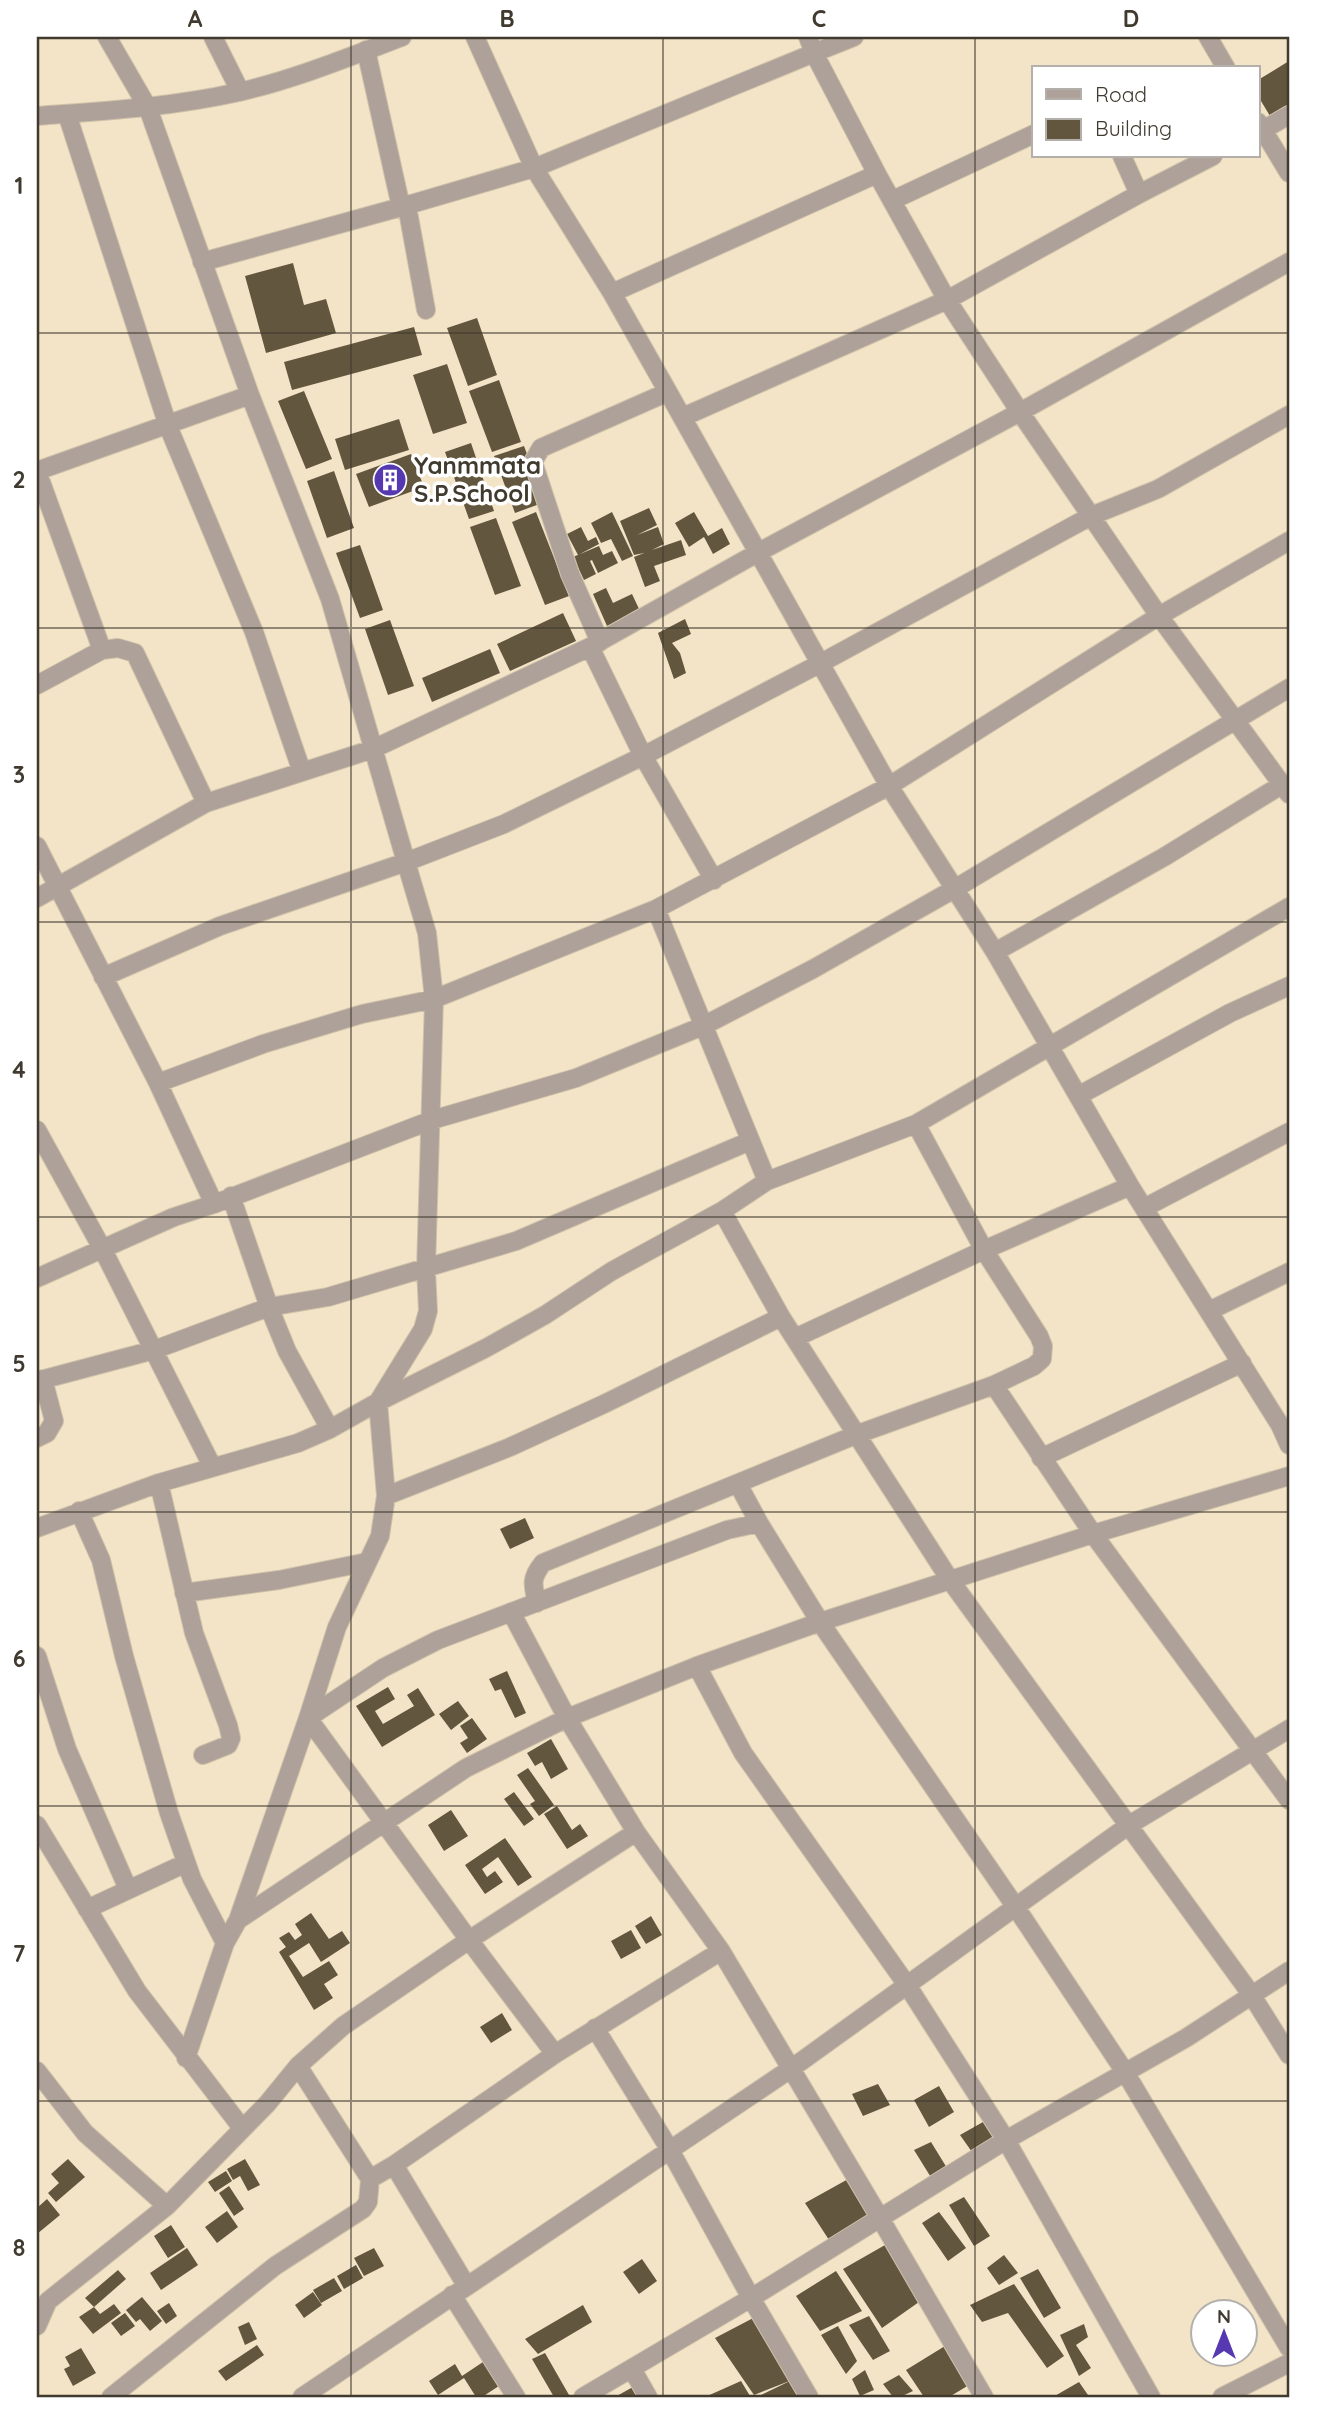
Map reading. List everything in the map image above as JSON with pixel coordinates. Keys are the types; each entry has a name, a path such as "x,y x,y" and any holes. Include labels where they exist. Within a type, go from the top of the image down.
{"street":[{"path":"107,37 148,108 250,395 330,599 428,933 434,999 426,1269 428,1311 423,1329 378,1402 386,1496 380,1536 337,1627 238,1920 225,1943 187,2058"},
{"path":"213,37 240,91"},
{"path":"37,116 148,108 240,91 302,74 402,37"},
{"path":"475,37 534,168 612,293 683,416 889,786 995,952 1143,1208 1242,1363 1289,1445"},
{"path":"202,262 534,168 811,45 854,37"},
{"path":"1208,37 1225,66"},
{"path":"811,45 877,174 947,300 1159,616 1284,778 1164,856 995,952"},
{"path":"366,51 426,310"},
{"path":"66,114 169,426 254,632 302,772"},
{"path":"1260,128 1289,115"},
{"path":"1260,130 1289,173"},
{"path":"893,200 1032,135"},
{"path":"1123,158 1139,194"},
{"path":"683,416 947,300 1209,158"},
{"path":"612,293 877,174"},
{"path":"37,898 206,803 373,749 595,645 759,552 1020,412 1289,262"},
{"path":"668,392 541,448 533,462 595,645 643,756 713,880"},
{"path":"102,650 37,471 250,395"},
{"path":"103,977 220,926 406,862 504,824 643,756 821,663 1091,516 1158,489 1289,415"},
{"path":"158,1083 263,1044 362,1014 434,999 656,909 889,786 1159,616 1289,541"},
{"path":"37,685 102,650 118,648 135,653 206,803"},
{"path":"37,1278 174,1217 432,1120 576,1079 704,1026 813,969 956,888 1289,688"},
{"path":"37,846 158,1083 223,1200 287,1351 330,1429"},
{"path":"37,1528 159,1483 299,1443 330,1429 486,1348 612,1271 722,1211 767,1181 916,1124 1289,907"},
{"path":"656,909 767,1181"},
{"path":"1078,1096 1230,1013 1289,986"},
{"path":"537,1603 533,1583 535,1573 543,1563 858,1434 994,1385 1034,1366 1042,1359 1043,1346 1039,1336 984,1250 916,1124"},
{"path":"37,1130 103,1250 212,1466"},
{"path":"1143,1208 1289,1132"},
{"path":"37,1438 47,1433 54,1421 40,1380 154,1350 269,1307 328,1297 516,1241 750,1141"},
{"path":"795,1338 1130,1186"},
{"path":"722,1211 782,1317 950,1580 1251,1994 1289,2055"},
{"path":"1209,1311 1289,1272"},
{"path":"386,1496 510,1447 782,1317"},
{"path":"1041,1458 1242,1363"},
{"path":"994,1385 1093,1534 1289,1800"},
{"path":"238,1920 466,1768 566,1717 820,1622 1093,1534 1289,1476"},
{"path":"159,1483 194,1633 231,1738 228,1745 204,1755"},
{"path":"738,1484 820,1622 1125,2072 1289,2348"},
{"path":"79,1511 101,1560 140,1715 192,1879 225,1943"},
{"path":"308,1717 383,1668 438,1640 727,1530 759,1523"},
{"path":"184,1593 279,1580 368,1562"},
{"path":"511,1612 566,1717 636,1832 721,1951 984,2397"},
{"path":"37,1656 67,1749 128,1889"},
{"path":"697,1666 743,1754 907,1985 1006,2140 1151,2397"},
{"path":"308,1717 555,2054"},
{"path":"302,2397 792,2068 1129,1825 1289,1729"},
{"path":"37,1825 136,1991 242,2128"},
{"path":"37,2326 48,2301 167,2206 267,2104 299,2066 342,2026 636,1832"},
{"path":"87,1909 187,1863"},
{"path":"370,2179 595,2028 721,1951"},
{"path":"583,2397 751,2298 1006,2140 1186,2038 1289,1970"},
{"path":"595,2028 670,2150 809,2397"},
{"path":"111,2397 275,2266 363,2209 368,2202 370,2179 299,2066"},
{"path":"37,2071 85,2133 167,2206"},
{"path":"394,2165 516,2397"},
{"path":"37,2287 48,2301"},
{"path":"1222,2397 1289,2363"},
{"path":"632,2369 648,2397"}],"building":[{"path":"1289,61 1289,104 1270,116 1260,99 1260,79"},
{"path":"293,263 304,305 326,299 336,333 266,353 245,276"},
{"path":"477,318 497,375 468,386 447,328"},
{"path":"414,327 422,355 292,390 284,362"},
{"path":"447,364 467,423 433,434 413,375"},
{"path":"499,380 521,442 492,452 469,391"},
{"path":"304,391 332,459 306,469 278,401"},
{"path":"399,419 409,450 345,470 335,439"},
{"path":"471,443 494,511 469,519 445,452"},
{"path":"524,446 545,502 515,513 494,456"},
{"name":"Yanmmata S.P.School","path":"411,454 424,487 369,507 356,474"},
{"path":"334,471 354,528 327,538 307,481"},
{"path":"649,508 657,525 637,535 658,527 664,544 652,550 681,540 686,555 654,566 660,581 645,587 634,557 644,553 634,555 620,521"},
{"path":"536,512 569,596 545,605 512,522"},
{"path":"612,512 633,556 622,561 611,539 601,543 591,523"},
{"path":"694,512 708,536 722,528 730,544 713,554 704,537 689,547 675,523"},
{"path":"496,518 521,586 495,595 470,527"},
{"path":"581,527 588,541 596,537 599,544 578,555 567,534"},
{"path":"360,545 383,610 360,618 336,553"},
{"path":"599,546 603,555 612,551 618,563 598,573 592,560 590,561 596,574 584,580 573,557"},
{"path":"606,588 613,603 632,594 640,611 607,626 593,594"},
{"path":"563,613 576,641 510,671 497,644"},
{"path":"685,619 691,634 672,643 680,653 686,673 674,679 658,633"},
{"path":"390,620 414,686 388,695 365,629"},
{"path":"490,649 500,673 432,702 422,678"},
{"path":"525,1518 534,1538 510,1549 500,1529"},
{"path":"507,1671 526,1713 515,1718 501,1689 495,1691 489,1679"},
{"path":"388,1687 395,1699 375,1711 383,1724 414,1706 407,1695 418,1688 435,1715 382,1747 356,1706"},
{"path":"458,1701 469,1716 451,1730 439,1714"},
{"path":"472,1718 487,1739 467,1753 460,1743 468,1738 460,1726"},
{"path":"551,1739 568,1769 551,1779 542,1762 535,1766 527,1753"},
{"path":"528,1768 554,1805 539,1816 530,1804 535,1801 517,1775"},
{"path":"514,1792 534,1819 524,1826 504,1799"},
{"path":"557,1806 572,1830 580,1824 588,1836 567,1849 544,1814"},
{"path":"451,1810 468,1836 444,1851 428,1825"},
{"path":"505,1838 532,1877 518,1886 498,1857 482,1869 487,1877 495,1871 503,1882 485,1894 465,1865"},
{"path":"311,1913 329,1939 342,1931 350,1943 321,1962 309,1943 289,1956 303,1977 329,1961 338,1975 324,1984 333,1998 314,2010 279,1952 286,1947 279,1938 289,1932 295,1940 302,1935 295,1924"},
{"path":"651,1916 662,1935 646,1944 635,1926"},
{"path":"631,1930 641,1948 621,1959 611,1941"},
{"path":"502,2013 512,2030 491,2043 480,2027"},
{"path":"878,2084 890,2105 863,2116 852,2094"},
{"path":"939,2086 954,2112 929,2127 914,2100"},
{"path":"983,2122 995,2137 972,2152 960,2135"},
{"path":"931,2142 947,2168 932,2179 914,2150"},
{"path":"68,2159 85,2177 56,2202 48,2193 59,2183 51,2174"},
{"path":"245,2159 260,2185 248,2191 240,2176 233,2180 227,2169"},
{"path":"226,2171 232,2181 215,2192 208,2182"},
{"path":"850,2178 872,2216 831,2243 805,2203"},
{"path":"229,2186 244,2209 234,2216 219,2193"},
{"path":"964,2197 990,2236 974,2246 949,2205"},
{"path":"47,2199 60,2215 37,2234 37,2208"},
{"path":"227,2211 238,2227 217,2243 205,2227"},
{"path":"939,2212 966,2248 948,2261 922,2223"},
{"path":"171,2225 185,2247 168,2258 154,2236"},
{"path":"885,2245 919,2302 882,2328 843,2269"},
{"path":"187,2248 198,2265 161,2290 150,2273"},
{"path":"374,2248 384,2266 364,2276 354,2258"},
{"path":"1004,2255 1018,2273 999,2285 987,2268"},
{"path":"642,2259 657,2281 639,2294 623,2272"},
{"path":"356,2265 363,2278 344,2289 337,2276"},
{"path":"1038,2269 1061,2308 1044,2318 1020,2278"},
{"path":"118,2270 126,2279 94,2307 85,2298"},
{"path":"836,2271 862,2311 820,2331 796,2296"},
{"path":"334,2278 342,2291 321,2303 313,2290"},
{"path":"1014,2284 1064,2356 1047,2368 1008,2313 982,2322 970,2305"},
{"path":"313,2292 322,2305 304,2318 295,2305"},
{"path":"142,2297 162,2321 150,2331 140,2319 136,2322 126,2310"},
{"path":"169,2303 177,2316 166,2324 157,2311"},
{"path":"114,2304 121,2313 93,2334 79,2317 94,2307 100,2314"},
{"path":"583,2305 592,2322 538,2354 525,2339"},
{"path":"125,2313 135,2326 121,2336 111,2323"},
{"path":"757,2316 807,2397 757,2397 792,2380 754,2395 715,2338"},
{"path":"869,2316 890,2351 873,2360 849,2325"},
{"path":"249,2322 257,2339 245,2345 238,2327"},
{"path":"1084,2324 1088,2337 1076,2345 1091,2368 1079,2376 1060,2335"},
{"path":"838,2326 857,2361 846,2374 821,2335"},
{"path":"257,2345 264,2355 226,2381 218,2371"},
{"path":"945,2346 969,2385 949,2397 924,2397 906,2370"},
{"path":"81,2348 96,2373 73,2386 64,2369 70,2366 65,2357"},
{"path":"545,2353 569,2395 554,2397 532,2359"},
{"path":"486,2360 502,2384 482,2397 476,2397 464,2378 438,2395 429,2381 455,2364 462,2376"},
{"path":"865,2370 874,2390 860,2396 852,2379"},
{"path":"899,2375 913,2391 893,2397 883,2384"},
{"path":"741,2381 750,2396 705,2397"},
{"path":"1079,2382 1088,2395 1053,2397"},
{"path":"640,2383 648,2397 615,2397"}],"place":[{"name":"Yanmmata S.P.School","path":"390,480"}]}
